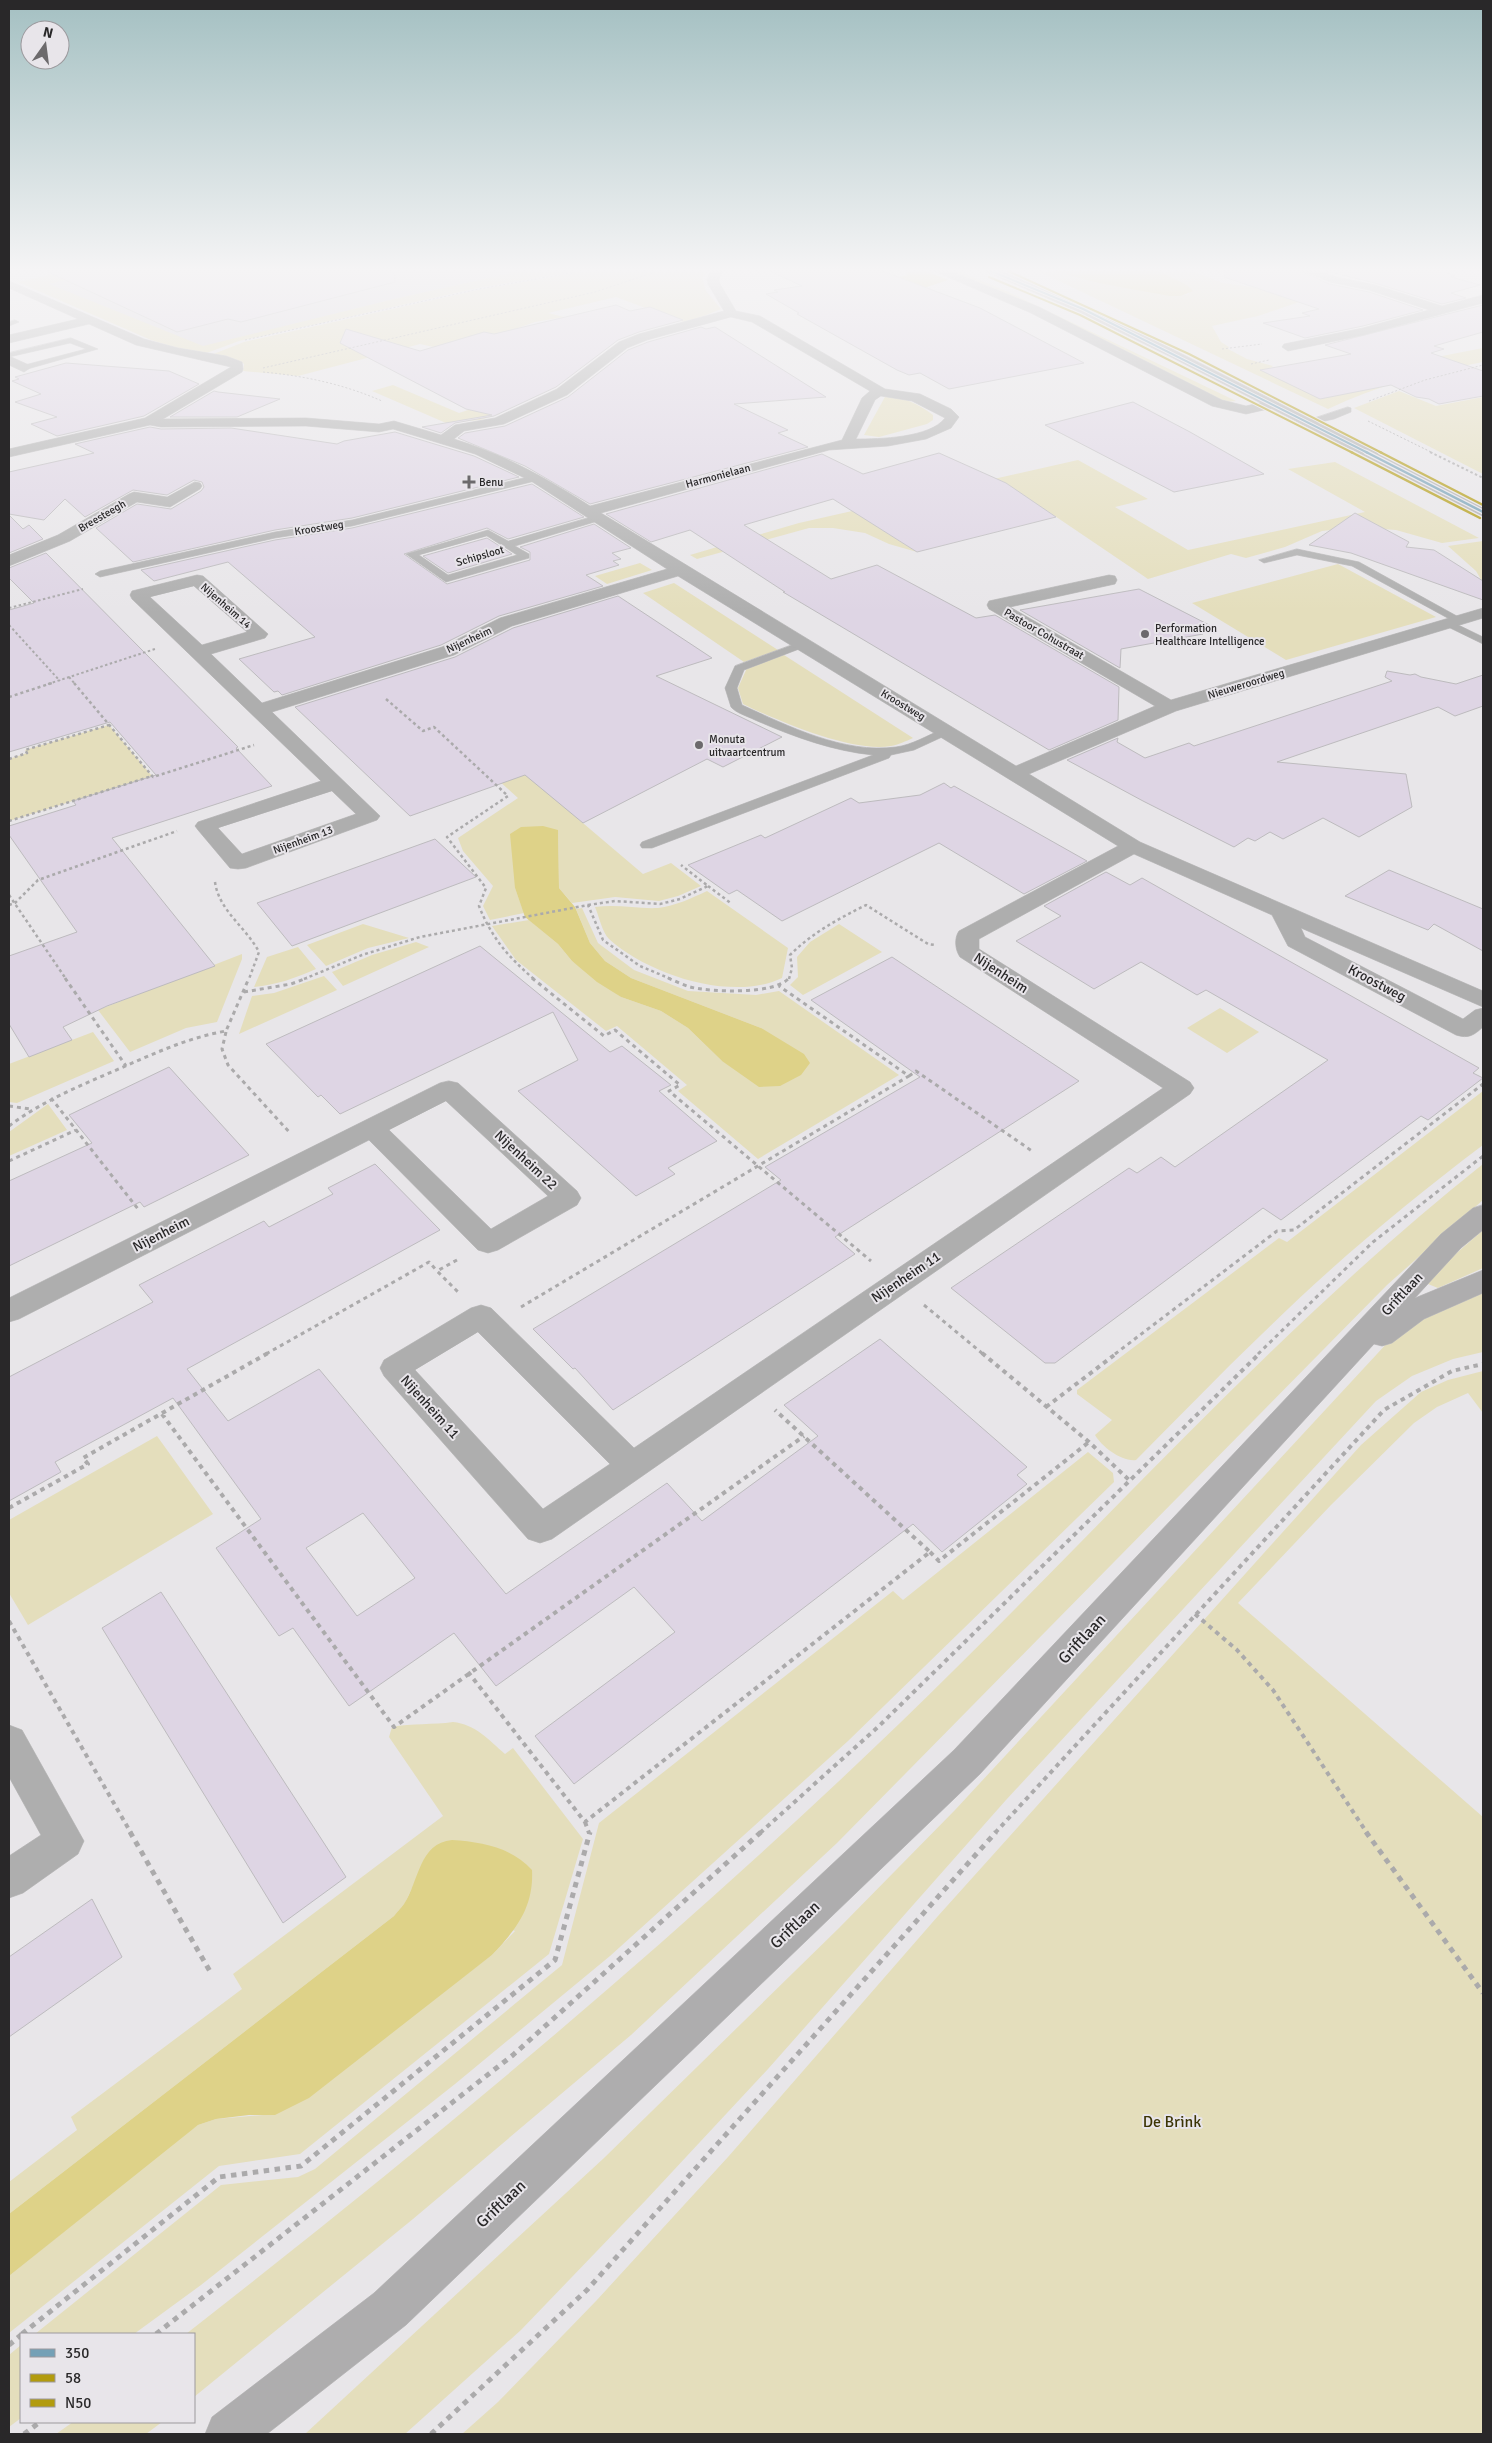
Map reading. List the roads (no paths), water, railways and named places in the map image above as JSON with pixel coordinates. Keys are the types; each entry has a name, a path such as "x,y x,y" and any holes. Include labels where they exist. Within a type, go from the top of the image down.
{"street":[{"path":"9,453 150,421 210,385"},
{"path":"442,440 460,428 499,421 562,392 571,385"},
{"name":"Harmonielaan","path":"594,514 828,446 847,443 887,443 942,429 950,423 952,417 946,412 915,397 881,392 869,385"},
{"path":"1182,385 1217,403 1246,410 1272,404"},
{"path":"1234,385 1483,512"},
{"path":"847,443 869,398 881,392"},
{"name":"Kroostweg","path":"150,421 161,423 306,422 379,428 394,425 480,451 536,478 680,570 1133,846 1483,1000"},
{"name":"Breesteegh","path":"9,561 64,538 134,497 170,502 195,486"},
{"name":"Nijenheim","path":"258,710 448,651 506,622 680,570"},
{"name":"Nijenheim 14","path":"197,580 259,634 193,646 138,595 197,580"},
{"name":"Pastoor Cohustraat","path":"1109,580 995,605 1169,707"},
{"name":"Nieuweroordweg","path":"1016,774 1169,707 1483,613"},
{"path":"193,646 335,783"},
{"name":"Nijenheim 13","path":"335,783 370,816 238,864 205,826 335,783"},
{"name":"Nijenheim","path":"1133,846 967,936 968,952 1181,1088"},
{"name":"Kroostweg","path":"1281,912 1296,940 1464,1030 1483,1014"},
{"name":"Nijenheim 11","path":"632,1466 486,1320 395,1368 540,1529 632,1466 897,1283 1061,1172 1181,1088"},
{"name":"Nijenheim 22","path":"449,1089 567,1198 488,1243 372,1128 449,1089"},
{"name":"Nijenheim","path":"9,1311 372,1128"},
{"name":"Griftlaan","path":"230,2434 390,2309 967,1762 1451,1241 1483,1215"},
{"name":"Griftlaan","path":"1325,1378 1414,1311 1483,1281"},
{"path":"9,1742 65,1841 9,1879"}],"lane":[{"path":"1307,422 1331,417 1348,410"},
{"name":"Kroostweg","path":"100,574 275,535 352,523 536,478"},
{"name":"Schipsloot","path":"506,545 594,514"},
{"name":"Schipsloot","path":"488,533 506,545 524,556 446,579 411,554 488,533"},
{"path":"1264,560 1297,552 1355,564 1483,641"},
{"path":"802,644 738,668 731,688 737,707 780,728 821,740 866,752 897,751"},
{"path":"647,845 947,732"}],"place":[{"name":"Benu","path":"469,482"},
{"name":"Performation Healthcare Intelligence","path":"1145,634"},
{"name":"Monuta uitvaartcentrum","path":"699,745"}],"park label":[{"name":"De Brink","path":"1172,2122"}]}
